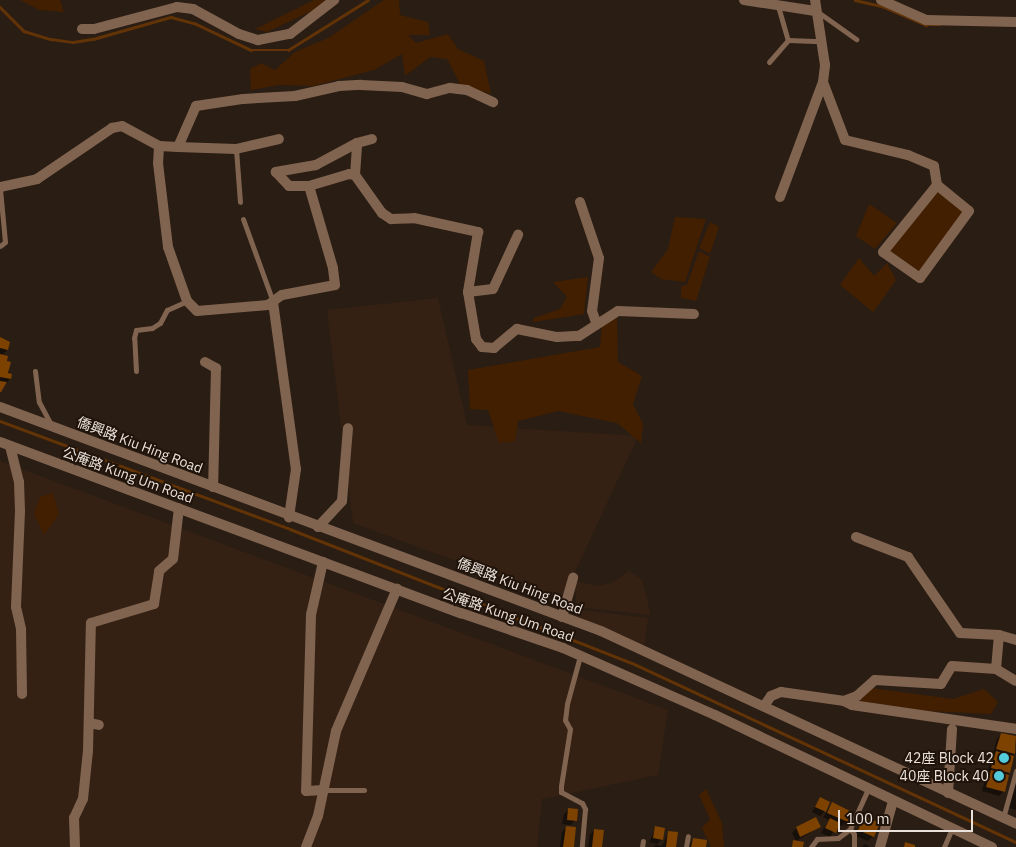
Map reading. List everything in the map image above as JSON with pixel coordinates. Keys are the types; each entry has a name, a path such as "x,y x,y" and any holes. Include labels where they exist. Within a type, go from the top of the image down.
{"street":[{"path":"82,29 92,25 177,7 194,9 239,34 258,40 290,34 334,0"},
{"path":"744,0 815,6 822,41 823,82 845,140 908,155 934,166 937,185 969,211 920,278 883,252 937,185"},
{"path":"881,0 926,20 1016,22"},
{"path":"780,197 823,82"},
{"path":"178,147 196,106 243,99 295,96 339,86 361,85 402,87 427,94 450,88 467,90 493,102"},
{"path":"0,188 37,179 112,128 122,126 159,146 236,149 279,139"},
{"path":"372,139 357,143 316,165 276,172 290,186 309,186 349,174 355,176 382,213 391,219 414,218 478,232 468,292 476,339 482,347 494,348 517,329 568,338 579,336 596,322 618,311 694,314"},
{"path":"355,176 357,143"},
{"path":"159,146 158,163 168,247 187,301 197,311 273,302 282,295 335,284 333,268 309,186"},
{"path":"580,202 599,258 592,311 596,322"},
{"path":"468,292 493,289 518,235"},
{"path":"273,302 296,469 290,517"},
{"path":"205,362 216,368 214,487"},
{"name":"僑興路 Kiu Hing Road","path":"0,407 290,517 562,617 764,706 1016,824"},
{"path":"318,527 342,501 348,428"},
{"name":"公庵路 Kung Um Road","path":"0,442 580,655 715,715 992,847"},
{"path":"10,446 19,482 20,511 16,607 21,629 22,694"},
{"path":"76,847 74,818 83,799 94,724 92,622 154,604 159,571 173,559 179,508"},
{"path":"856,537 908,557 960,633 999,635 1016,640"},
{"path":"323,562 311,615 306,791 324,790"},
{"path":"562,617 573,578"},
{"path":"306,847 324,790 336,731 397,589"},
{"path":"996,669 999,635"},
{"path":"844,701 857,696 875,680 941,684 952,666 996,669 1016,681"},
{"path":"764,706 771,696 781,692 844,701 852,705 1016,729"},
{"path":"948,793 952,729"},
{"path":"880,847 893,801"}],"lane":[{"path":"777,4 788,40"},
{"path":"815,6 856,39"},
{"path":"788,40 822,41"},
{"path":"769,62 788,40"},
{"path":"236,149 240,202"},
{"path":"0,188 5,242 0,246"},
{"path":"244,219 273,302"},
{"path":"136,371 134,338 136,330 152,328 160,323 168,310 187,301"},
{"path":"35,371 39,402 46,419 56,428"},
{"path":"580,655 567,704 565,720 570,729 561,792 582,803 585,809 582,847"},
{"path":"1003,818 1016,771"},
{"path":"812,847 817,839 838,838 850,829 868,789"},
{"path":"324,790 364,790"},
{"path":"944,847 952,828"},
{"path":"850,829 854,834 854,847"},
{"path":"686,847 688,836"}],"shaded area":[{"path":"20,0 60,0 64,12 39,10"},
{"path":"314,0 326,0 314,10 267,32 255,29"},
{"path":"384,0 399,0 400,15 428,22 430,35 408,35 416,43 448,34 458,49 484,61 491,94 460,84 447,59 430,57 405,76 402,54 374,70 313,86 279,85 251,90 250,69 261,63 275,70 295,52 328,38"},
{"path":"935,190 965,212 918,274 889,252"},
{"path":"869,204 897,223 875,249 856,236"},
{"path":"675,217 706,219 685,282 661,279 651,272 668,249"},
{"path":"710,222 719,227 710,254 699,248"},
{"path":"699,251 710,257 696,301 681,298 681,286 687,285"},
{"path":"859,258 874,276 887,263 896,280 873,312 840,285"},
{"path":"588,277 584,314 533,322 534,318 560,309 567,297 553,282"},
{"path":"438,298 467,425 638,436 562,600 353,523 327,310"},
{"path":"617,315 618,362 642,376 633,404 643,424 641,443 617,423 558,411 518,421 515,441 499,443 488,410 470,409 468,370 600,347 602,324"},
{"path":"0,461 668,710 658,775 542,799 537,847 0,847"},
{"path":"53,493 59,514 44,535 34,514 40,497"},
{"path":"629,571 642,580 651,615 576,607 575,581 597,586 612,583"},
{"path":"575,609 648,618 644,646 574,615"},
{"path":"870,688 953,699 984,689 998,702 991,714 927,711 860,701"},
{"path":"706,789 722,823 724,847 711,847 702,828 710,819 699,795"}],"building":[{"path":"0,337 10,342 8,350 0,348"},
{"path":"0,354 8,356 7,361 11,362 8,373 12,374 11,379 0,377"},
{"path":"0,381 7,382 1,392 0,392"},
{"path":"1001,733 1016,736 1015,754 996,749"},
{"path":"996,751 1014,756 1010,773 991,768"},
{"path":"991,770 1009,775 1005,792 986,787"},
{"path":"820,797 830,802 826,812 815,807"},
{"path":"832,802 852,812 848,822 827,813"},
{"path":"568,808 578,809 577,821 567,820"},
{"path":"864,816 880,823 874,837 858,830"},
{"path":"816,817 821,827 800,837 796,827"},
{"path":"830,818 840,823 836,833 825,828"},
{"path":"566,826 576,827 574,847 563,847"},
{"path":"655,826 665,828 663,840 653,838"},
{"path":"594,829 604,830 602,847 592,847"},
{"path":"668,831 678,832 676,847 666,847"},
{"path":"693,838 707,840 706,847 691,847"},
{"path":"793,840 804,842 803,847 792,847"},
{"path":"905,842 915,845 915,847 904,847"}],"waterway":[{"path":"0,7 24,31 51,39 73,42 93,39 171,17 194,23 251,50 288,50 368,0"},
{"path":"855,0 882,6 926,25 940,25"},
{"path":"0,421 290,529 632,663 1016,842"}],"place":[{"name":"42座 Block 42","path":"1004,758"},
{"name":"40座 Block 40","path":"999,776"}]}
